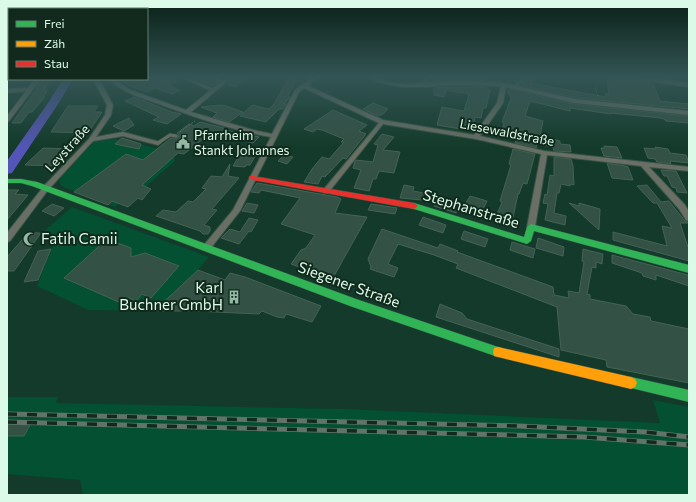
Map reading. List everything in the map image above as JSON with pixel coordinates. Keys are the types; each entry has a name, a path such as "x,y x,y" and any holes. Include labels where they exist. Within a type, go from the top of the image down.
{"main road":[{"name":"Stephanstraße","path":"253,178 415,206 527,241 531,227 689,269"},
{"name":"Siegener Straße","path":"7,181 21,181 46,188 354,303 504,354 689,396"}],"street":[{"path":"7,120 22,100"},
{"name":"Leystraße","path":"7,239 46,188 91,140 108,115 110,105 108,100"},
{"path":"154,100 245,130 274,136"},
{"path":"187,112 201,100"},
{"path":"207,247 236,211 292,100"},
{"name":"Liesewaldstraße","path":"340,100 382,122 476,137 544,153 689,168"},
{"path":"476,137 501,100"},
{"path":"578,100 689,113"},
{"path":"326,190 382,122"},
{"path":"91,140 123,134 158,143"},
{"path":"531,227 544,153"},
{"path":"643,164 682,207 689,218"}],"lane":[{"path":"158,143 170,135 176,136"}],"path":[{"path":"176,136 202,117"}],"shaded area":[{"path":"121,139 173,153 175,161 134,197 127,197 115,207 61,186 59,182 61,177 95,141"},
{"path":"72,207 209,257 198,270 154,311 88,310 37,286 56,237 44,231"},
{"path":"7,397 58,397 56,403 344,409 660,423 653,400 689,407 689,495 83,495 80,480 7,474"}],"building":[{"path":"28,100 42,100 32,112 29,112 21,123 12,123"},
{"path":"143,100 181,114 167,124 153,120 159,117 125,101"},
{"path":"276,100 287,100 284,104 286,104 283,109 279,109 266,122 240,116 252,105 269,109"},
{"path":"467,100 488,100 486,108 483,108 481,118 475,117 472,131 437,125 442,107 464,111"},
{"path":"510,100 559,100 575,104 689,116 689,123 666,121 660,118 611,114 570,108 570,111 530,101 525,116 543,121 540,136 560,141 560,144 570,145 571,152 554,151 553,147 537,144 536,148 515,143 516,140 500,136 504,123 502,122"},
{"path":"600,100 660,100 689,104 689,109"},
{"path":"373,103 388,109 383,114 378,116 363,109"},
{"path":"220,105 243,112 229,122 213,117 217,113 201,107"},
{"path":"68,106 98,106 94,112 102,112 88,133 51,132"},
{"path":"333,110 367,125 359,131 366,134 346,159 343,158 325,177 322,176 318,184 304,182 322,157 329,159 344,142 341,142 344,139 322,130 317,129 313,132 304,129"},
{"path":"129,118 134,125 124,131 113,126"},
{"path":"200,122 234,132 226,138 208,135 184,154 178,153 142,185 151,189 142,200 138,198 128,207 112,201 108,205 74,192 126,154 143,160 171,138 178,138 179,135 177,133 189,124 194,126"},
{"path":"246,134 259,137 253,143 240,140"},
{"path":"382,134 394,137 383,150 400,152 394,173 379,171 376,179 373,179 369,191 354,188 361,170 353,168 355,161 373,162 378,145 374,144"},
{"path":"122,138 141,144 139,149 115,144"},
{"path":"604,146 617,147 622,158 604,156 601,148 605,148"},
{"path":"244,147 260,148 250,165 246,165 245,167 233,166"},
{"path":"655,147 668,149 670,153 686,155 689,163 670,161 671,164 657,162 655,159 648,158 644,148 656,149"},
{"path":"43,148 73,149 58,166 25,165"},
{"path":"513,149 535,154 527,184 523,183 518,194 511,227 494,222 502,202 500,201 511,165 509,164"},
{"path":"284,155 293,157 287,164 278,161"},
{"path":"554,157 571,159 573,166 574,185 571,184 570,186 561,184 559,193 557,193 554,213 566,216 565,225 545,220 548,204 543,203 545,194 547,195 550,175 554,176"},
{"path":"607,163 628,167 633,180 612,178"},
{"path":"230,164 228,176 239,178 212,209 217,210 204,225 210,227 208,234 203,234 200,231 156,216 163,210 176,212 188,201 193,202 206,189 202,188 211,176 222,177"},
{"path":"661,170 676,171 687,193 677,192 676,188 672,187 667,176 664,176"},
{"path":"257,183 337,197 341,199 335,213 367,217 334,276 316,269 305,269 291,264 301,250 306,248 315,235 281,224 300,198 261,190 259,193 251,192"},
{"path":"404,185 414,187 413,191 424,193 422,200 400,198"},
{"path":"647,185 661,202 669,201 685,221 689,223 680,223 689,250 689,261 613,240 613,232 667,246 662,226 672,228 657,203 653,203 637,186"},
{"path":"7,190 19,190 15,194 28,195 7,220"},
{"path":"470,196 487,201 483,209 466,203"},
{"path":"439,198 460,206 456,213 434,206"},
{"path":"247,203 258,205 254,213 242,211"},
{"path":"569,203 579,206 579,203 600,209 599,230"},
{"path":"52,204 64,208 54,216 42,211"},
{"path":"371,204 397,208 395,214 368,210"},
{"path":"423,217 446,225 443,233 419,225"},
{"path":"249,218 258,220 251,232 249,231 239,244 221,238 230,229 240,232"},
{"path":"382,229 438,248 440,244 458,251 457,252 553,287 554,295 569,298 568,291 579,293 584,262 582,261 583,249 603,254 602,264 596,262 596,268 592,267 587,294 590,295 590,299 626,306 633,314 650,317 651,321 689,329 689,383 607,367 606,360 561,350 557,307 456,268 458,264 434,255 398,244 388,264 398,268 394,277 370,269 371,267 368,259"},
{"path":"464,231 488,239 485,247 461,239"},
{"path":"28,233 41,233 14,271 7,271 7,257"},
{"path":"538,238 564,247 563,256 536,248"},
{"path":"107,239 131,248 131,257 145,253 179,266 151,298 142,294 136,301 127,297 121,303 64,278"},
{"path":"512,242 535,249 533,258 510,250"},
{"path":"51,249 38,280 24,282 38,251"},
{"path":"612,255 688,275 689,286 656,275 656,280 643,276 642,273 612,263"},
{"name":"Karl Buchner GmbH","path":"198,270 225,280 230,273 245,277 321,306 312,322 286,314 284,318 277,317 262,311 259,314 154,311"},
{"path":"440,304 462,313 467,319 559,349 559,357 436,317"},
{"path":"7,424 30,425 24,436 7,436"}],"waterway":[{"path":"7,170 55,100"}],"railway":[{"path":"7,414 519,426 645,432 689,437"},
{"path":"7,422 584,437 689,445"}],"traffic: fast":[{"path":"7,181 21,181 34,184 354,303 498,352"},
{"path":"414,206 527,241 531,227 689,269"},
{"path":"631,383 689,396"}],"traffic: slow":[{"path":"498,352 631,383"}],"traffic: jam":[{"path":"253,178 414,206"}],"place":[{"name":"Pfarrheim Stankt Johannes","path":"183,142"},
{"name":"Fatih Camii","path":"30,239"},
{"name":"Karl Buchner GmbH","path":"234,297"}]}
